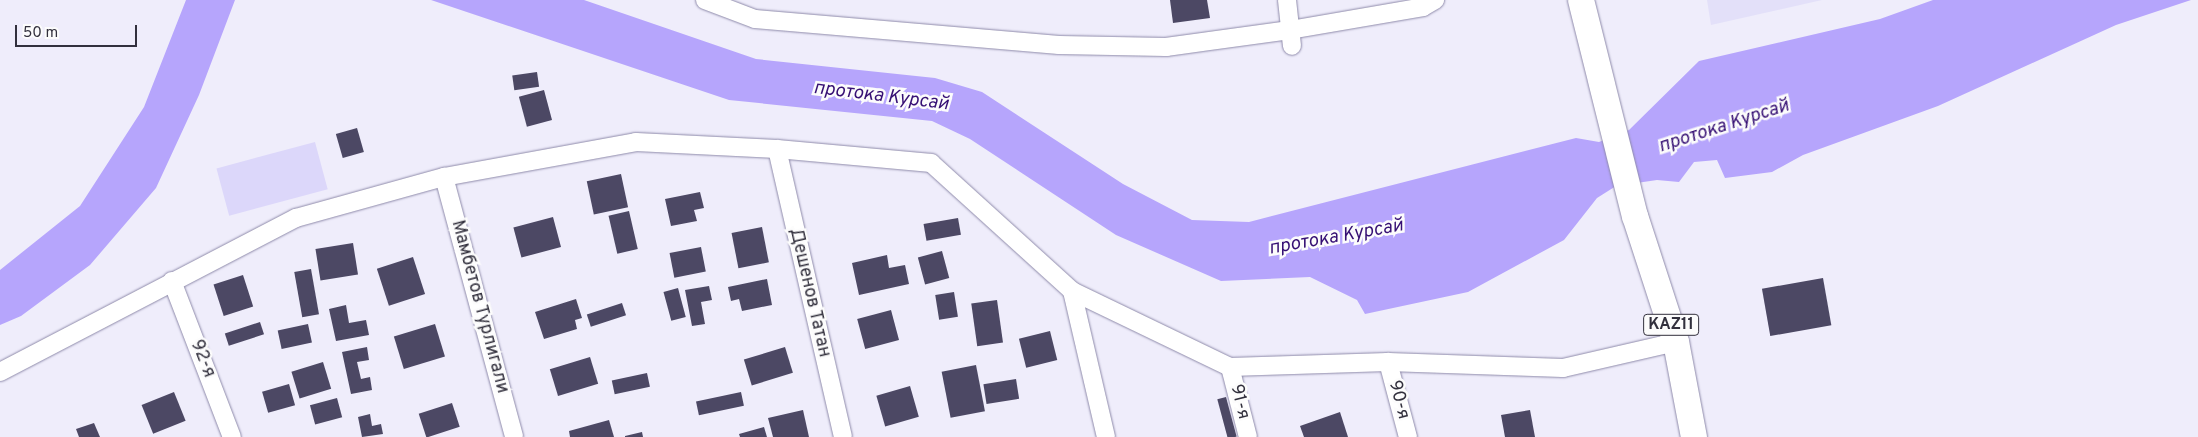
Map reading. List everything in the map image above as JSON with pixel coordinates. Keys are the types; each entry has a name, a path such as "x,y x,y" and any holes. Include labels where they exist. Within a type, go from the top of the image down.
{"highway":[{"name":"KAZ11","path":"1582,0 1635,216 1676,342 1694,437"}],"street":[{"path":"705,0 755,19 1059,45 1166,47 1291,38 1423,7 1435,0"},
{"path":"1287,0 1291,38"},
{"path":"0,372 296,218 444,177 636,142 777,149 931,163 1072,291 1230,367 1388,362 1563,368 1676,342"},
{"name":"Дешенов Татан","path":"777,149 843,437"},
{"name":"Мамбетов Турлигали","path":"444,177 514,437"},
{"name":"92-я","path":"172,281 232,437"},
{"path":"1072,291 1106,437"},
{"name":"90-я","path":"1388,362 1408,437"},
{"name":"91-я","path":"1230,367 1248,437"}],"shaded area":[{"path":"1707,0 1822,0 1711,25"},
{"path":"315,142 328,189 229,216 216,168"}],"water":[{"path":"186,0 235,0 199,95 156,188 90,265 21,316 0,325 0,270 80,206 144,107"},
{"name":"протока Курсай","path":"431,0 584,0 756,59 935,78 982,92 1123,184 1192,220 1249,222 1576,138 1599,142 1629,130 1699,61 1880,19 1933,0 2191,0 2116,25 1938,106 1803,155 1772,172 1725,178 1717,160 1694,162 1679,182 1657,180 1616,186 1597,198 1564,240 1468,292 1365,314 1357,300 1310,277 1221,281 1116,235 970,139 932,121 729,100"}],"building":[{"path":"1170,0 1207,0 1210,18 1173,23"},
{"path":"537,72 539,87 514,90 512,75"},
{"path":"544,90 552,120 527,127 519,97"},
{"path":"357,128 364,152 343,158 336,134"},
{"path":"621,174 628,207 594,215 587,181"},
{"path":"700,192 704,208 694,210 697,221 671,226 665,199"},
{"path":"629,211 638,249 617,254 609,216"},
{"path":"553,217 561,247 521,258 513,228"},
{"path":"958,218 961,235 926,241 924,224"},
{"path":"762,227 769,262 738,268 732,233"},
{"path":"353,243 358,275 320,281 315,249"},
{"path":"701,247 706,272 674,278 670,253"},
{"path":"942,251 949,278 925,285 918,257"},
{"path":"887,255 889,268 905,265 909,284 859,295 852,263"},
{"path":"413,257 425,294 389,306 377,269"},
{"path":"311,269 319,314 302,317 294,272"},
{"path":"243,275 253,306 224,316 214,285"},
{"path":"1823,278 1831,325 1770,336 1762,289"},
{"path":"767,279 772,305 742,311 739,299 731,301 728,287"},
{"path":"709,286 712,300 701,302 705,324 692,326 685,290"},
{"path":"678,288 686,317 671,321 664,292"},
{"path":"954,292 958,317 939,320 935,295"},
{"path":"576,299 582,318 575,320 577,329 544,339 535,312"},
{"path":"997,300 1003,343 977,346 971,304"},
{"path":"622,303 626,315 591,327 587,314"},
{"path":"346,305 349,323 366,320 369,335 336,341 329,309"},
{"path":"891,310 899,340 865,349 857,319"},
{"path":"260,322 264,334 229,346 225,333"},
{"path":"308,324 312,343 282,349 278,330"},
{"path":"435,324 445,357 404,369 394,337"},
{"path":"1050,331 1057,360 1026,368 1019,339"},
{"path":"367,347 369,360 357,362 361,379 370,377 372,390 351,394 342,352"},
{"path":"785,347 793,373 752,385 744,360"},
{"path":"590,357 598,384 558,396 550,369"},
{"path":"323,362 331,389 300,398 291,372"},
{"path":"976,365 985,411 951,418 942,372"},
{"path":"647,373 650,387 615,394 612,380"},
{"path":"1016,379 1019,399 987,404 983,384"},
{"path":"289,384 295,405 268,413 262,392"},
{"path":"910,386 919,417 885,426 876,396"},
{"path":"174,392 186,421 153,434 142,405"},
{"path":"741,392 744,406 699,415 696,402"},
{"path":"1226,397 1237,437 1227,437 1217,399"},
{"path":"337,398 342,417 315,425 310,405"},
{"path":"452,403 460,427 426,437 419,414"},
{"path":"803,410 809,437 773,437 768,418"},
{"path":"1530,410 1535,437 1505,437 1501,415"},
{"path":"1340,412 1348,437 1304,437 1300,426"},
{"path":"370,414 372,426 381,424 383,434 362,437 358,417"},
{"path":"609,420 614,437 570,437 569,431"},
{"path":"94,423 100,437 79,437 76,429"},
{"path":"764,427 767,437 740,437 739,434"},
{"path":"642,432 643,437 625,437 625,436"}]}
